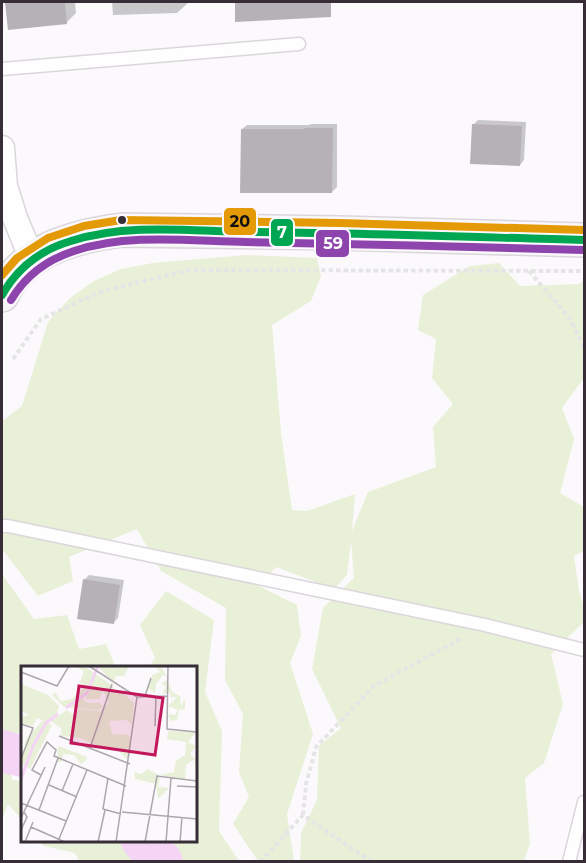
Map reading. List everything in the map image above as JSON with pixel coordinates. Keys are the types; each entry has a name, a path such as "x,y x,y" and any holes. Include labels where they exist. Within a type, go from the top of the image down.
{"street":[{"path":"2,147 3,186 32,259"},
{"path":"2,295 8,281 32,259 53,246 75,239 122,230 585,240"}],"lane":[{"path":"2,69 299,44"},
{"path":"2,526 8,525 484,625 585,650"},
{"path":"569,861 585,802"}],"path":[{"path":"13,359 41,319 102,291 190,270 585,271"},
{"path":"528,271 570,319 585,347"},
{"path":"260,861 303,815 306,784 316,747 374,687 484,625"},
{"path":"303,815 372,861"}],"green space":[{"path":"246,255 317,258 321,276 311,301 272,325 281,433 292,510 307,511 355,494 352,531 368,492 436,467 433,427 453,404 432,378 436,339 418,330 423,295 470,266 499,263 520,286 579,284 584,280 584,378 562,408 574,439 560,493 584,507 584,551 574,556 584,608 584,622 551,654 563,704 544,763 525,778 530,844 524,861 300,861 301,833 317,800 319,746 341,728 312,669 323,608 354,578 351,541 347,575 334,589 276,567 259,586 297,605 301,636 290,663 313,734 287,814 294,861 258,861 233,824 249,797 239,772 243,714 225,680 226,608 161,571 137,529 69,557 73,581 38,596 2,549 2,421 22,406 48,322 70,298 94,281 121,269 153,263"},
{"path":"2,574 34,619 67,615 79,649 106,644 115,666 21,666 21,730 7,743 12,780 21,781 21,819 8,804 2,819"},
{"path":"166,591 214,620 205,692 222,731 219,831 239,861 79,861 75,853 44,846 40,842 196,842 196,666 149,666 155,658 140,625"}],"building":[{"path":"5,2 65,2 67,24 8,30"},
{"path":"235,2 331,2 331,17 235,22"},
{"path":"472,124 522,126 520,166 470,164"},
{"path":"333,128 332,193 240,193 241,129"},
{"path":"83,579 120,585 114,624 77,619"}],"waterway":[{"path":"2,751 21,756"},
{"path":"144,842 162,862"}],"transit line":[{"name":"20","path":"2,275 17,258 48,238 84,226 121,220 584,230"},
{"name":"7","path":"2,295 23,268 49,249 93,235 114,232 181,230 584,240"},
{"name":"59","path":"11,300 30,276 54,259 95,245 137,240 584,250"}]}
